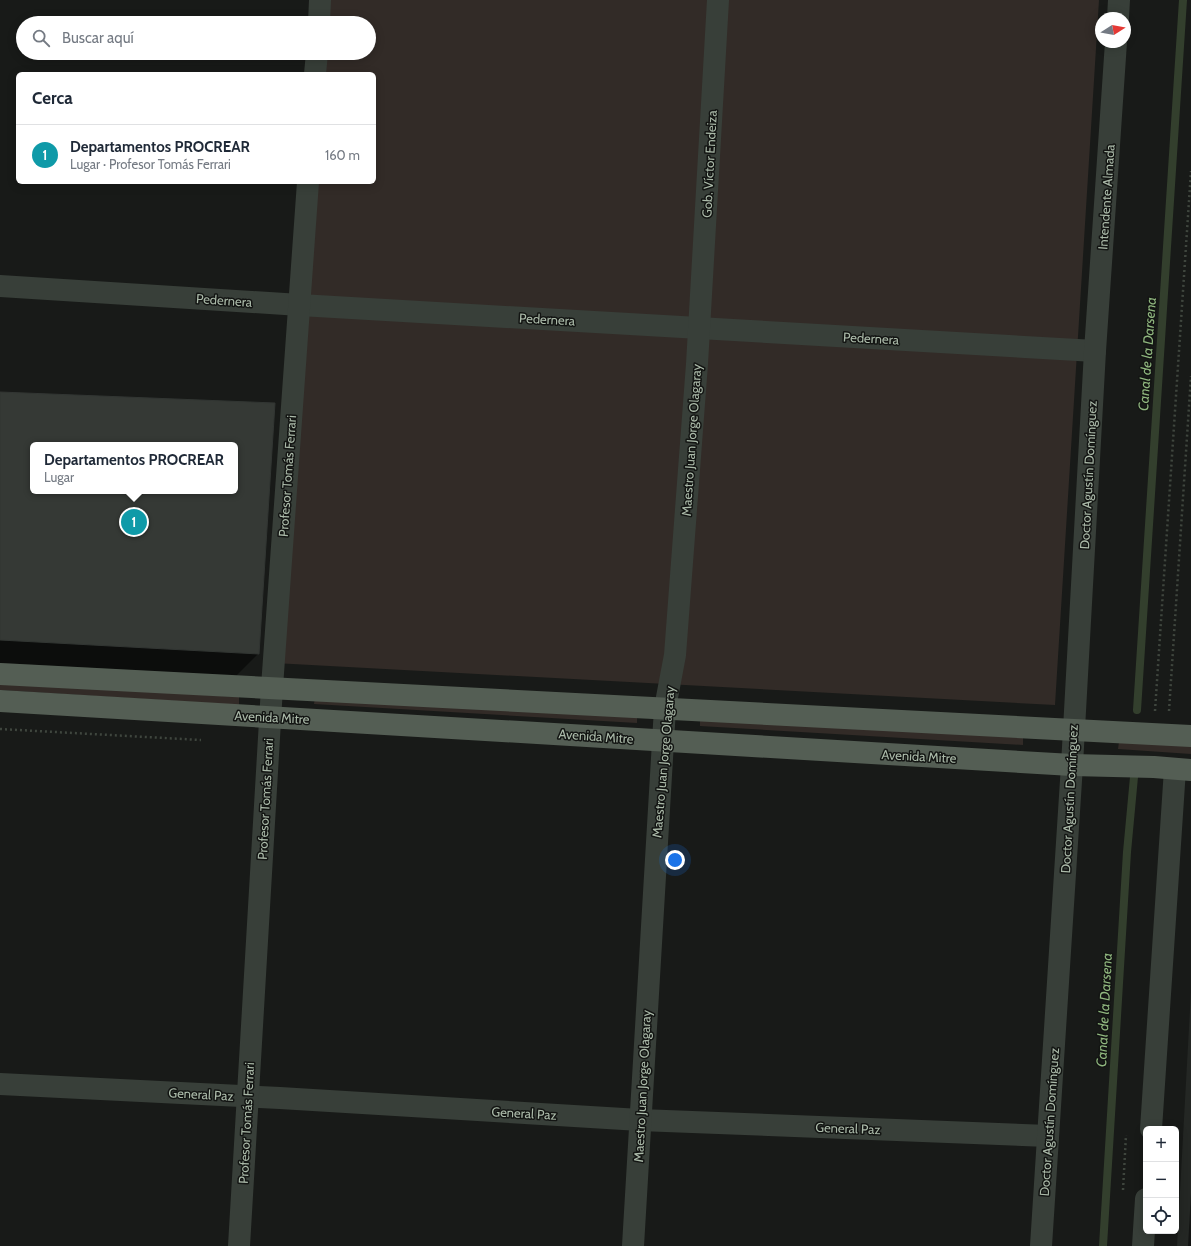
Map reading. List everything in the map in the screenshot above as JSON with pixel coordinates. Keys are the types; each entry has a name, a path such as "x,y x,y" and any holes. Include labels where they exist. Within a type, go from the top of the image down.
{"main road":[{"path":"0,674 1191,736"},
{"name":"Avenida Mitre","path":"0,701 1072,765 1183,770"}],"street":[{"path":"319,16 320,0"},
{"name":"Gob. Víctor Endeiza","path":"700,327 718,0"},
{"path":"1118,12 1119,0"},
{"name":"Intendente Almada","path":"1095,351 1116,48"},
{"path":"315,72 316,60"},
{"name":"Profesor Tomás Ferrari","path":"239,1246 270,716 308,184"},
{"name":"Pedernera","path":"0,286 1095,351"},
{"name":"Maestro Juan Jorge Olagaray","path":"633,1246 665,708 675,655 700,327"},
{"name":"Doctor Agustín Domínguez","path":"1041,1246 1072,765 1095,351"},
{"path":"1151,1126 1183,770"},
{"name":"General Paz","path":"0,1084 248,1096 640,1120 1048,1136"},
{"path":"1143,1246 1144,1234"}],"path":[{"path":"1167,735 1191,376"}],"shaded area":[{"path":"320,0 1099,0 1098,12 1095,12 1096,48 1055,705 274,663 308,184 376,184 376,72 315,72 316,60 376,60 376,16 319,16"},
{"path":"0,683 239,697 239,705 0,690"},
{"path":"315,696 637,715 637,723 314,704"},
{"path":"700,718 1023,737 1023,745 700,726"},
{"path":"1119,742 1191,746 1191,754 1118,749"},
{"path":"1191,991 1191,1246 1177,1246 1178,1234 1179,1234 1179,1210"}],"building":[{"path":"0,392 275,403 259,654 0,640"}],"waterway":[{"name":"Canal de la Darsena","path":"1137,710 1183,0"},
{"name":"Canal de la Darsena","path":"1103,1246 1127,852 1134,777"}],"place":[{"name":"Departamentos PROCREAR","path":"134,522"}]}
